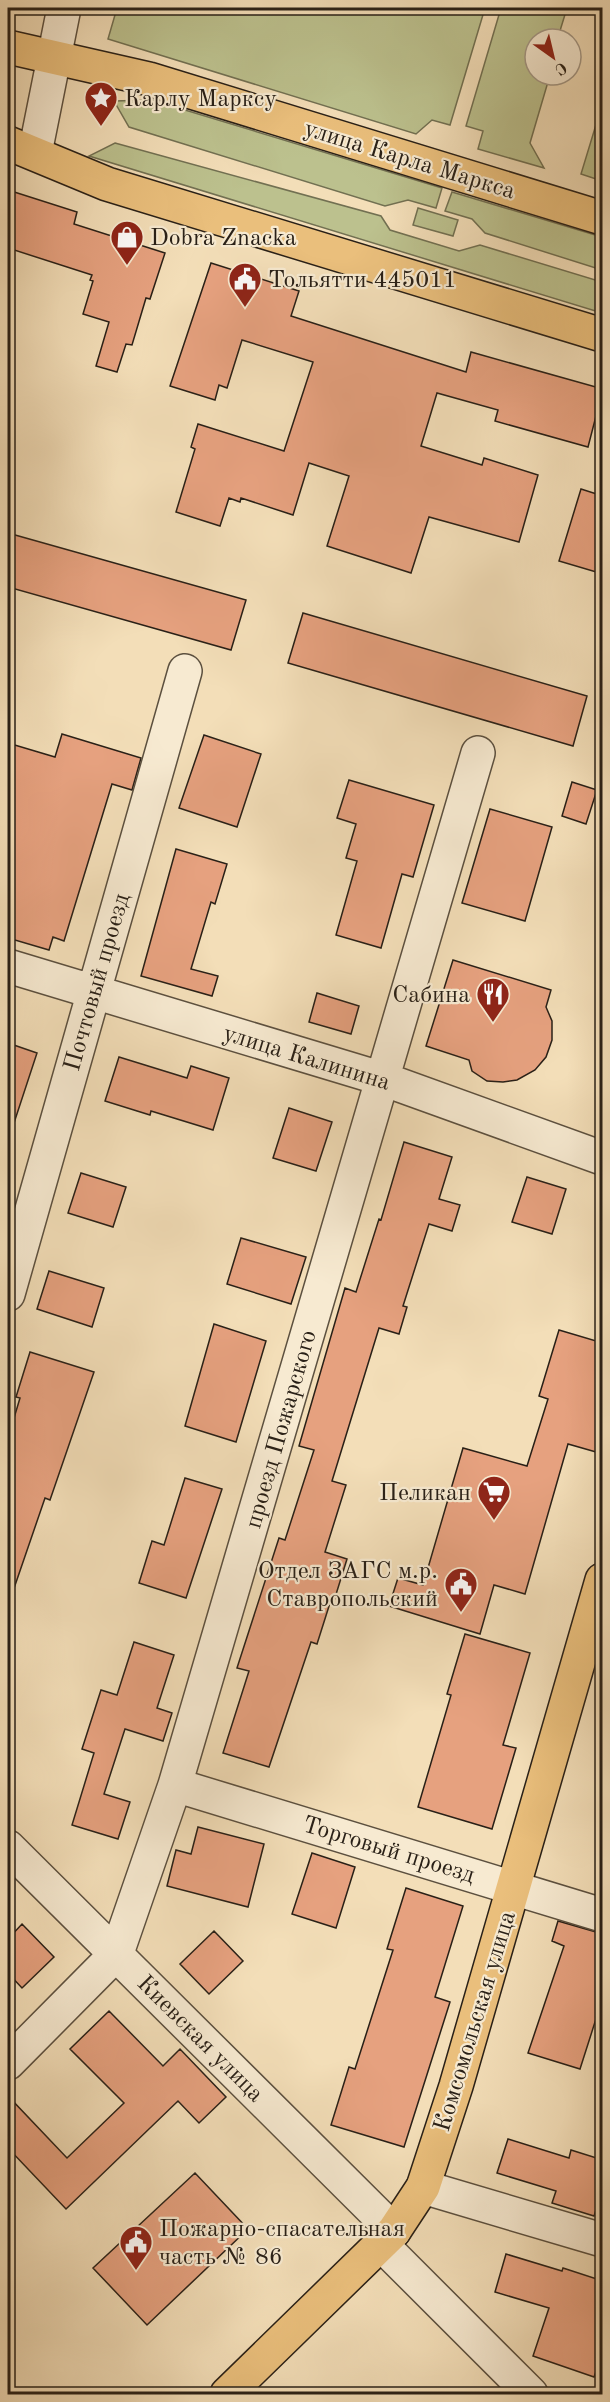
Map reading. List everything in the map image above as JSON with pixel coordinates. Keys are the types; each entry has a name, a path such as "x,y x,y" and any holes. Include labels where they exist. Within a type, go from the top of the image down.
{"main road":[{"name":"улица Карла Маркса","path":"8,47 149,79 603,218"},
{"path":"21,148 107,184 603,334"},
{"name":"Комсомольская улица","path":"227,2394 388,2237 423,2187 456,2086 603,1580"}],"street":[{"path":"21,148 55,58 64,8"},
{"name":"Почтовый проезд","path":"8,1294 185,671"},
{"name":"проезд Пожарского","path":"8,2064 117,1953 176,1785 478,753"},
{"name":"улица Калинина","path":"8,966 383,1079 603,1158"},
{"name":"Торговый проезд","path":"176,1785 603,1915"},
{"name":"Киевская улица","path":"8,1847 117,1953 388,2237 531,2394"},
{"path":"423,2187 603,2240"}],"green space":[{"path":"117,8 485,8 450,125 432,120 416,134 108,39"},
{"path":"501,8 567,8 561,27 523,27 523,87 546,87 530,143 544,168 478,149 483,131 466,126"},
{"path":"152,100 442,188 436,208 408,200 385,206 129,127 114,101"},
{"path":"598,118 602,120 602,181 581,174"},
{"path":"115,143 381,216 390,230 459,251 480,245 602,282 602,313 89,156"},
{"path":"452,192 602,237 602,270 485,233 472,219 445,211"},
{"path":"418,208 458,220 453,236 413,225"}],"building":[{"path":"8,190 77,212 74,224 165,253 150,299 146,298 132,345 126,344 117,372 96,366 109,322 83,314 93,281 90,280 92,275 8,248"},
{"path":"211,263 299,291 291,316 466,372 471,352 603,389 588,447 495,421 498,410 437,393 421,446 482,465 484,458 538,475 519,542 429,517 411,573 327,546 349,476 309,463 293,515 241,498 240,502 229,498 220,526 176,512 195,449 191,447 198,424 284,451 313,362 242,340 227,388 219,385 215,400 170,386"},
{"path":"581,489 603,496 603,574 559,561"},
{"path":"8,533 246,600 231,650 8,587"},
{"path":"303,613 587,696 573,746 288,663"},
{"path":"62,734 141,758 132,790 112,784 64,941 53,937 49,950 8,938 8,743 55,757"},
{"path":"204,735 261,754 237,827 179,808"},
{"path":"349,780 434,805 413,877 402,874 381,948 336,935 357,861 346,858 356,824 337,818"},
{"path":"572,782 597,790 586,824 562,816"},
{"path":"490,809 552,827 525,921 462,903"},
{"path":"176,849 227,864 215,904 211,902 191,969 218,976 212,996 141,976"},
{"path":"453,960 551,990 546,1007 552,1021 552,1040 546,1057 535,1070 517,1080 487,1081 472,1071 469,1060 426,1046"},
{"path":"317,993 359,1006 351,1034 309,1022"},
{"path":"8,1043 37,1053 12,1129 8,1129"},
{"path":"119,1057 187,1078 191,1066 229,1078 213,1130 151,1111 150,1115 105,1101"},
{"path":"289,1108 332,1122 316,1171 273,1158"},
{"path":"404,1142 452,1157 439,1199 460,1205 452,1231 429,1224 403,1306 407,1307 399,1334 379,1328 332,1481 346,1485 325,1552 347,1559 317,1644 311,1642 269,1767 223,1753 249,1671 237,1668 279,1538 285,1540 314,1450 299,1446 345,1288 356,1292 379,1219 381,1220"},
{"path":"81,1173 126,1187 113,1227 68,1213"},
{"path":"527,1177 566,1189 552,1234 512,1222"},
{"path":"241,1238 306,1257 291,1304 227,1284"},
{"path":"49,1271 104,1288 92,1327 37,1309"},
{"path":"214,1324 266,1341 236,1442 185,1426"},
{"path":"559,1330 603,1343 603,1454 568,1444 525,1594 494,1585 480,1634 389,1606 398,1578 423,1585 463,1448 527,1466 548,1399 539,1396"},
{"path":"30,1352 94,1372 50,1500 45,1498 11,1597 8,1596 8,1438 20,1398 16,1397"},
{"path":"185,1478 222,1489 186,1598 139,1583 152,1541 164,1545"},
{"path":"465,1634 530,1653 503,1745 516,1748 492,1829 418,1807 451,1695 447,1694"},
{"path":"134,1642 174,1655 157,1708 172,1713 163,1741 125,1729 104,1794 130,1802 118,1839 72,1825 94,1753 82,1749 101,1690 117,1695"},
{"path":"198,1827 264,1844 248,1907 167,1886 176,1850 191,1854"},
{"path":"312,1853 355,1867 336,1928 292,1914"},
{"path":"406,1888 463,1906 435,1997 450,2002 404,2147 331,2125 349,2067 355,2069 393,1950 387,1949"},
{"path":"558,1921 603,1934 603,1997 580,2069 528,2053 564,1946 552,1941"},
{"path":"22,1924 54,1957 22,1988 8,1973 8,1939"},
{"path":"214,1931 243,1961 209,1994 180,1964"},
{"path":"109,2011 163,2066 180,2049 226,2097 199,2123 178,2101 66,2209 8,2148 8,2096 67,2158 124,2103 70,2049"},
{"path":"508,2139 569,2158 571,2150 603,2160 603,2189 594,2216 552,2203 556,2191 497,2173"},
{"path":"195,2173 248,2229 147,2325 93,2268"},
{"path":"506,2254 603,2281 603,2352 594,2377 533,2356 549,2308 495,2292"}],"place":[{"name":"Карлу Марксу","path":"101,127"},
{"name":"Dobra Znacka","path":"127,266"},
{"name":"Тольятти 445011","path":"245,308"},
{"name":"Сабина","path":"493,1023"},
{"name":"Пеликан","path":"494,1521"},
{"name":"Отдел ЗАГС м.р. Ставропольский","path":"461,1613"},
{"name":"Пожарно-спасательная часть № 86","path":"136,2271"}]}
